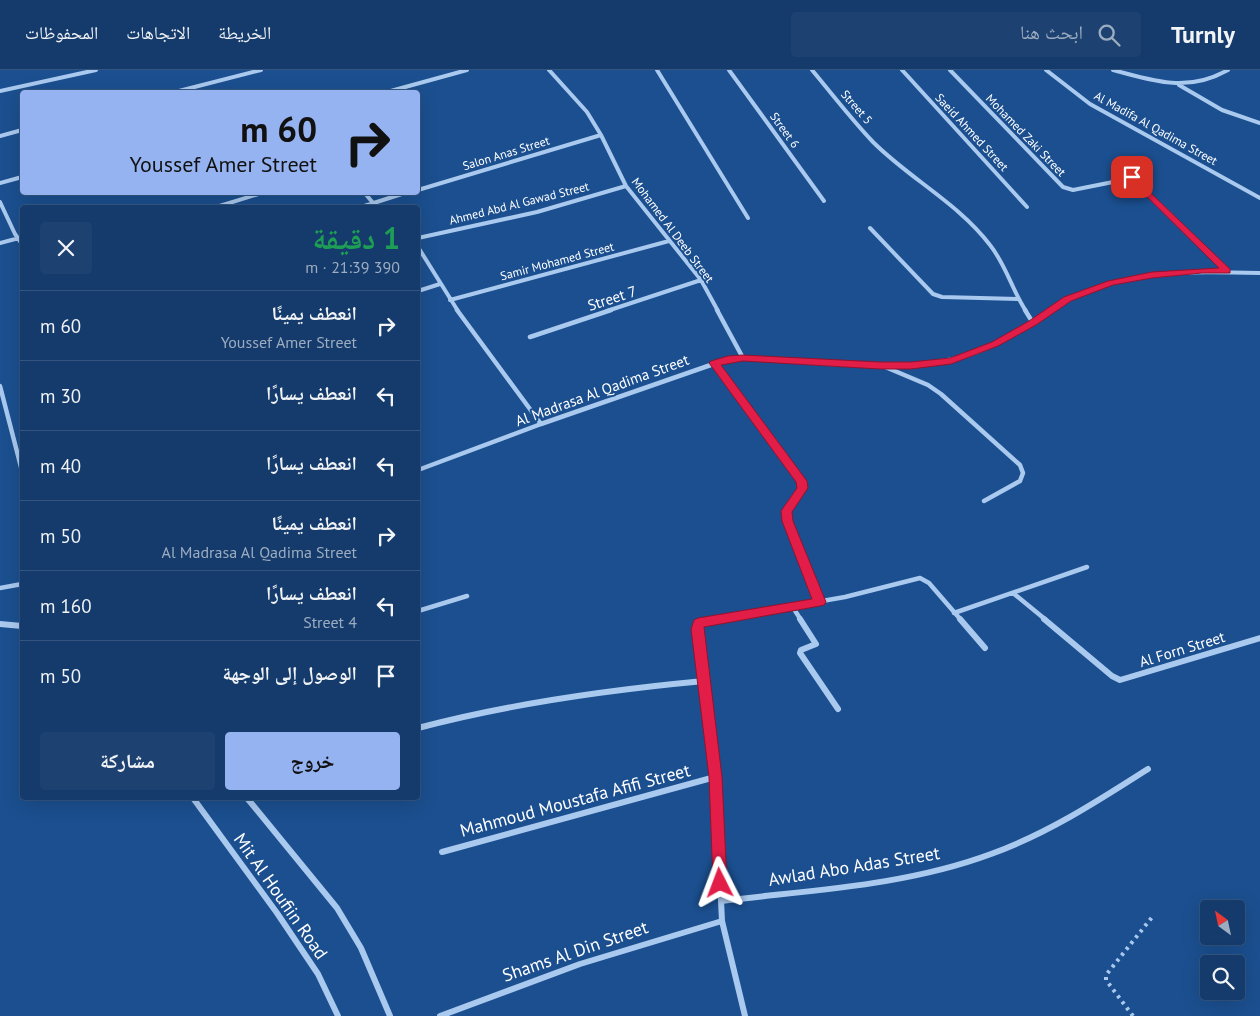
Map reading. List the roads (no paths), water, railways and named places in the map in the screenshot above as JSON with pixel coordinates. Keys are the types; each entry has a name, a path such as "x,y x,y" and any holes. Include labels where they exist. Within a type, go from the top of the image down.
{"street":[{"path":"0,91 96,70"},
{"path":"183,90 261,70"},
{"path":"394,90 468,70"},
{"name":"Mohamed Al Deeb Street","path":"549,70 587,112 601,135 626,186 701,280 743,358"},
{"path":"657,70 748,218"},
{"name":"Street 6","path":"729,70 824,201"},
{"name":"Street 5","path":"812,70 874,143 968,220 990,245 1007,271 1018,300 1033,323"},
{"name":"Saeid Ahmed Street","path":"902,70 1028,207"},
{"name":"Mohamed Zaki Street","path":"950,70 1063,187 1073,190 1128,177 1134,178 1227,271"},
{"name":"Al Madifa Al Qadima Street","path":"1046,70 1090,104 1260,198"},
{"path":"1113,70 1178,85 1222,110 1260,123"},
{"path":"1178,85 1210,81 1228,70"},
{"path":"0,136 20,131"},
{"name":"Salon Anas Street","path":"420,189 601,135"},
{"path":"0,183 20,178"},
{"name":"Ahmed Abd Al Gawad Street","path":"420,238 537,212 626,186"},
{"path":"223,205 255,195"},
{"path":"366,195 373,203"},
{"path":"367,205 398,195"},
{"path":"0,202 19,238 0,243"},
{"path":"870,228 933,294 942,297 1018,300"},
{"name":"Samir Mohamed Street","path":"450,300 669,241"},
{"path":"420,251 468,327 541,424"},
{"name":"Al Madrasa Al Qadima Street","path":"420,469 541,424 728,359 743,358 911,366 951,360 995,344 1033,323 1068,299 1111,283 1152,275 1202,270 1260,273"},
{"name":"Street 7","path":"530,337 701,280"},
{"path":"420,290 440,284"},
{"path":"714,363 802,481 803,488 787,511 788,521 820,602"},
{"path":"880,365 928,385 941,394 1020,465 1023,473 1020,481 984,501"},
{"path":"0,386 20,463"},
{"path":"954,613 1087,567"},
{"path":"745,1016 722,921 715,777 697,629 698,623 820,602 920,578 929,583 985,648"},
{"path":"0,588 20,584"},
{"name":"Al Forn Street","path":"1013,593 1112,676 1123,681 1260,638"},
{"path":"420,610 467,596"},
{"path":"792,606 816,644 800,652 838,709"},
{"path":"0,624 20,626"},
{"path":"420,728 521,704 613,690 704,681"},
{"name":"Awlad Abo Adas Street","path":"721,901 905,876 949,867 990,855 1064,821 1148,769"},
{"name":"Mahmoud Moustafa Afifi Street","path":"442,852 715,777"},
{"name":"Mit Al Houfiin Road","path":"194,800 277,913 318,974 338,1016"},
{"name":"Mit Al Houfiin Road","path":"249,800 337,908 361,948 390,1016"},
{"name":"Shams Al Din Street","path":"440,1016 563,969 722,921"}]}
